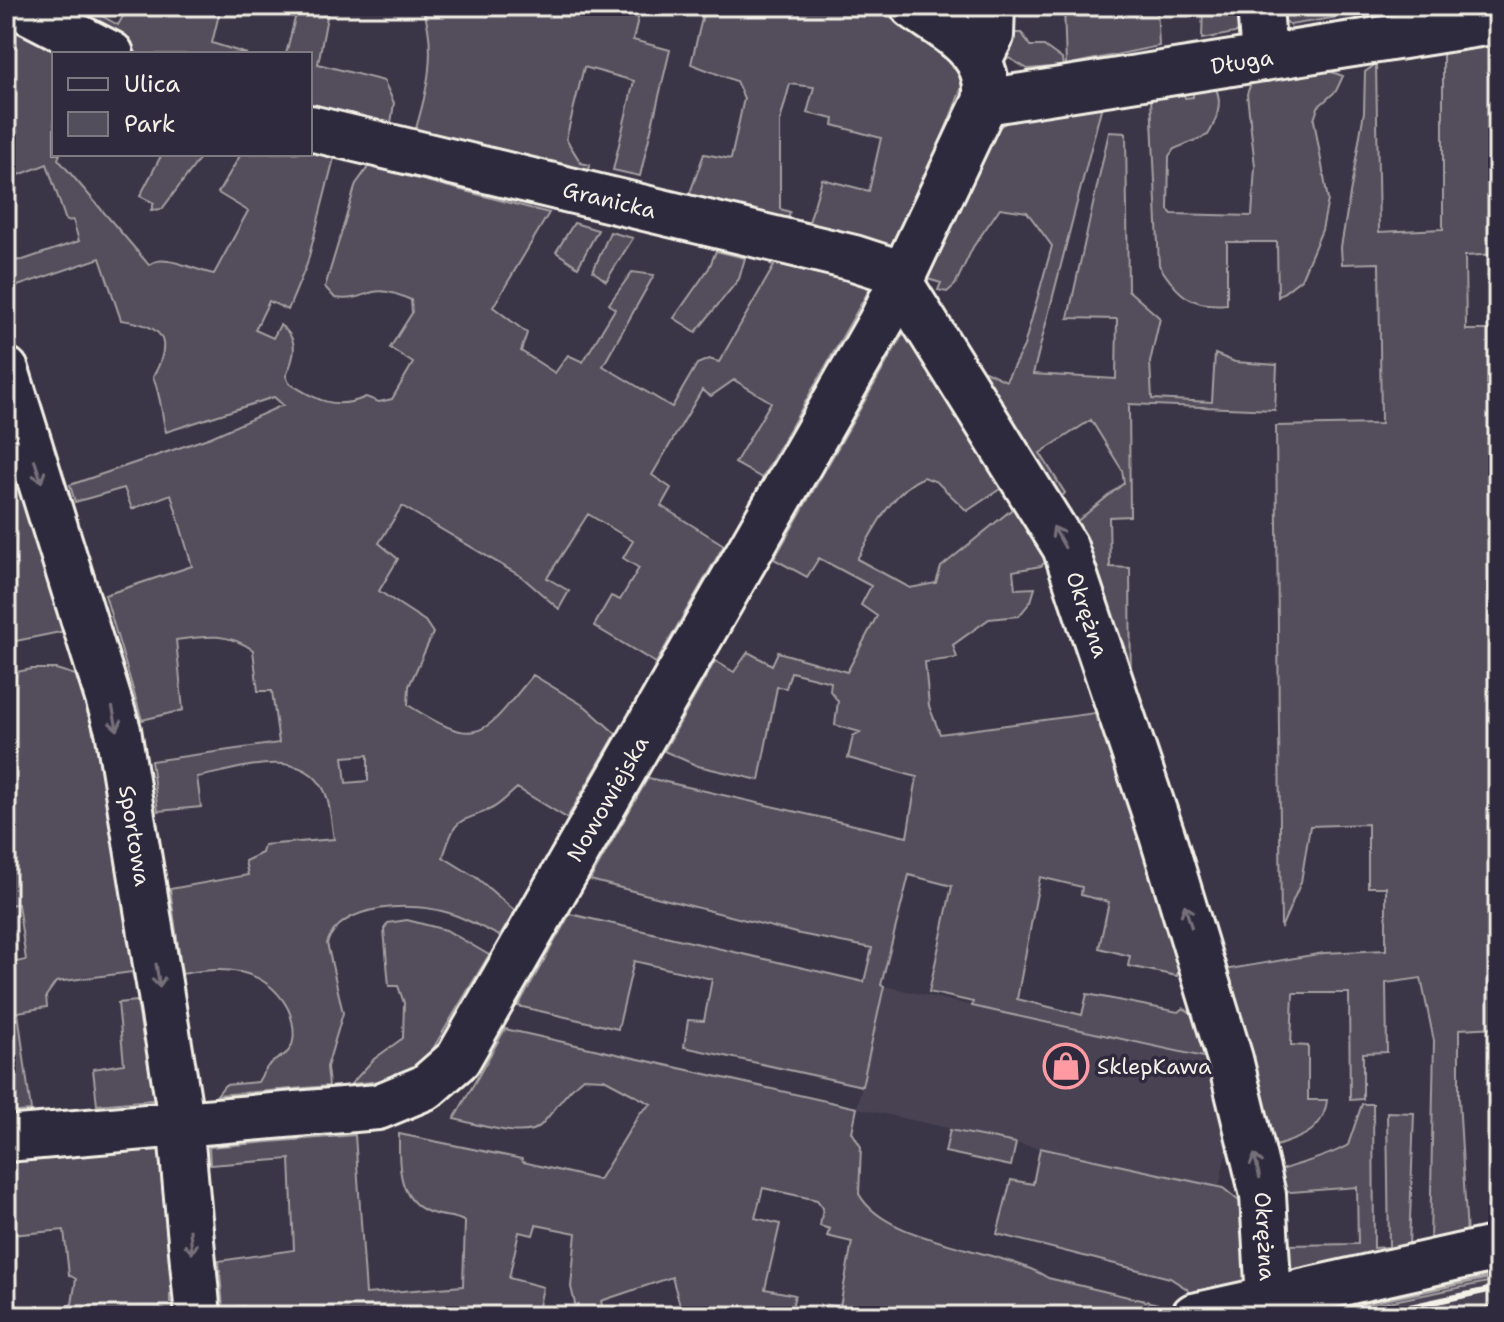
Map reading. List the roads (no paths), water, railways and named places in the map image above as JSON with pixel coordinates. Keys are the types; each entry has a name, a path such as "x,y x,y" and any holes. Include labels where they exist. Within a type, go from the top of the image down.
{"street":[{"path":"18,6 107,52"},
{"path":"901,284 985,102 988,81 980,58 913,6"},
{"path":"980,58 991,36 992,6"},
{"path":"1260,6 1264,58"},
{"name":"Długa","path":"985,102 1498,21"},
{"name":"Granicka","path":"312,128 854,258 888,269 901,284"},
{"name":"Nowowiejska","path":"6,1139 378,1107 426,1087 458,1059 901,284"},
{"name":"Okrężna","path":"901,284 1065,547 1175,876 1230,1059 1263,1195 1269,1300"},
{"name":"Sportowa","path":"6,370 110,696 145,892 180,1123 198,1316"},
{"path":"1194,1316 1498,1248"}],"waterway":[{"path":"1355,1302 1498,1272"}],"railway":[{"path":"1368,1316 1498,1288"},
{"path":"1455,1316 1498,1307"}],"place":[{"name":"SklepKawa","path":"1066,1066"}]}
